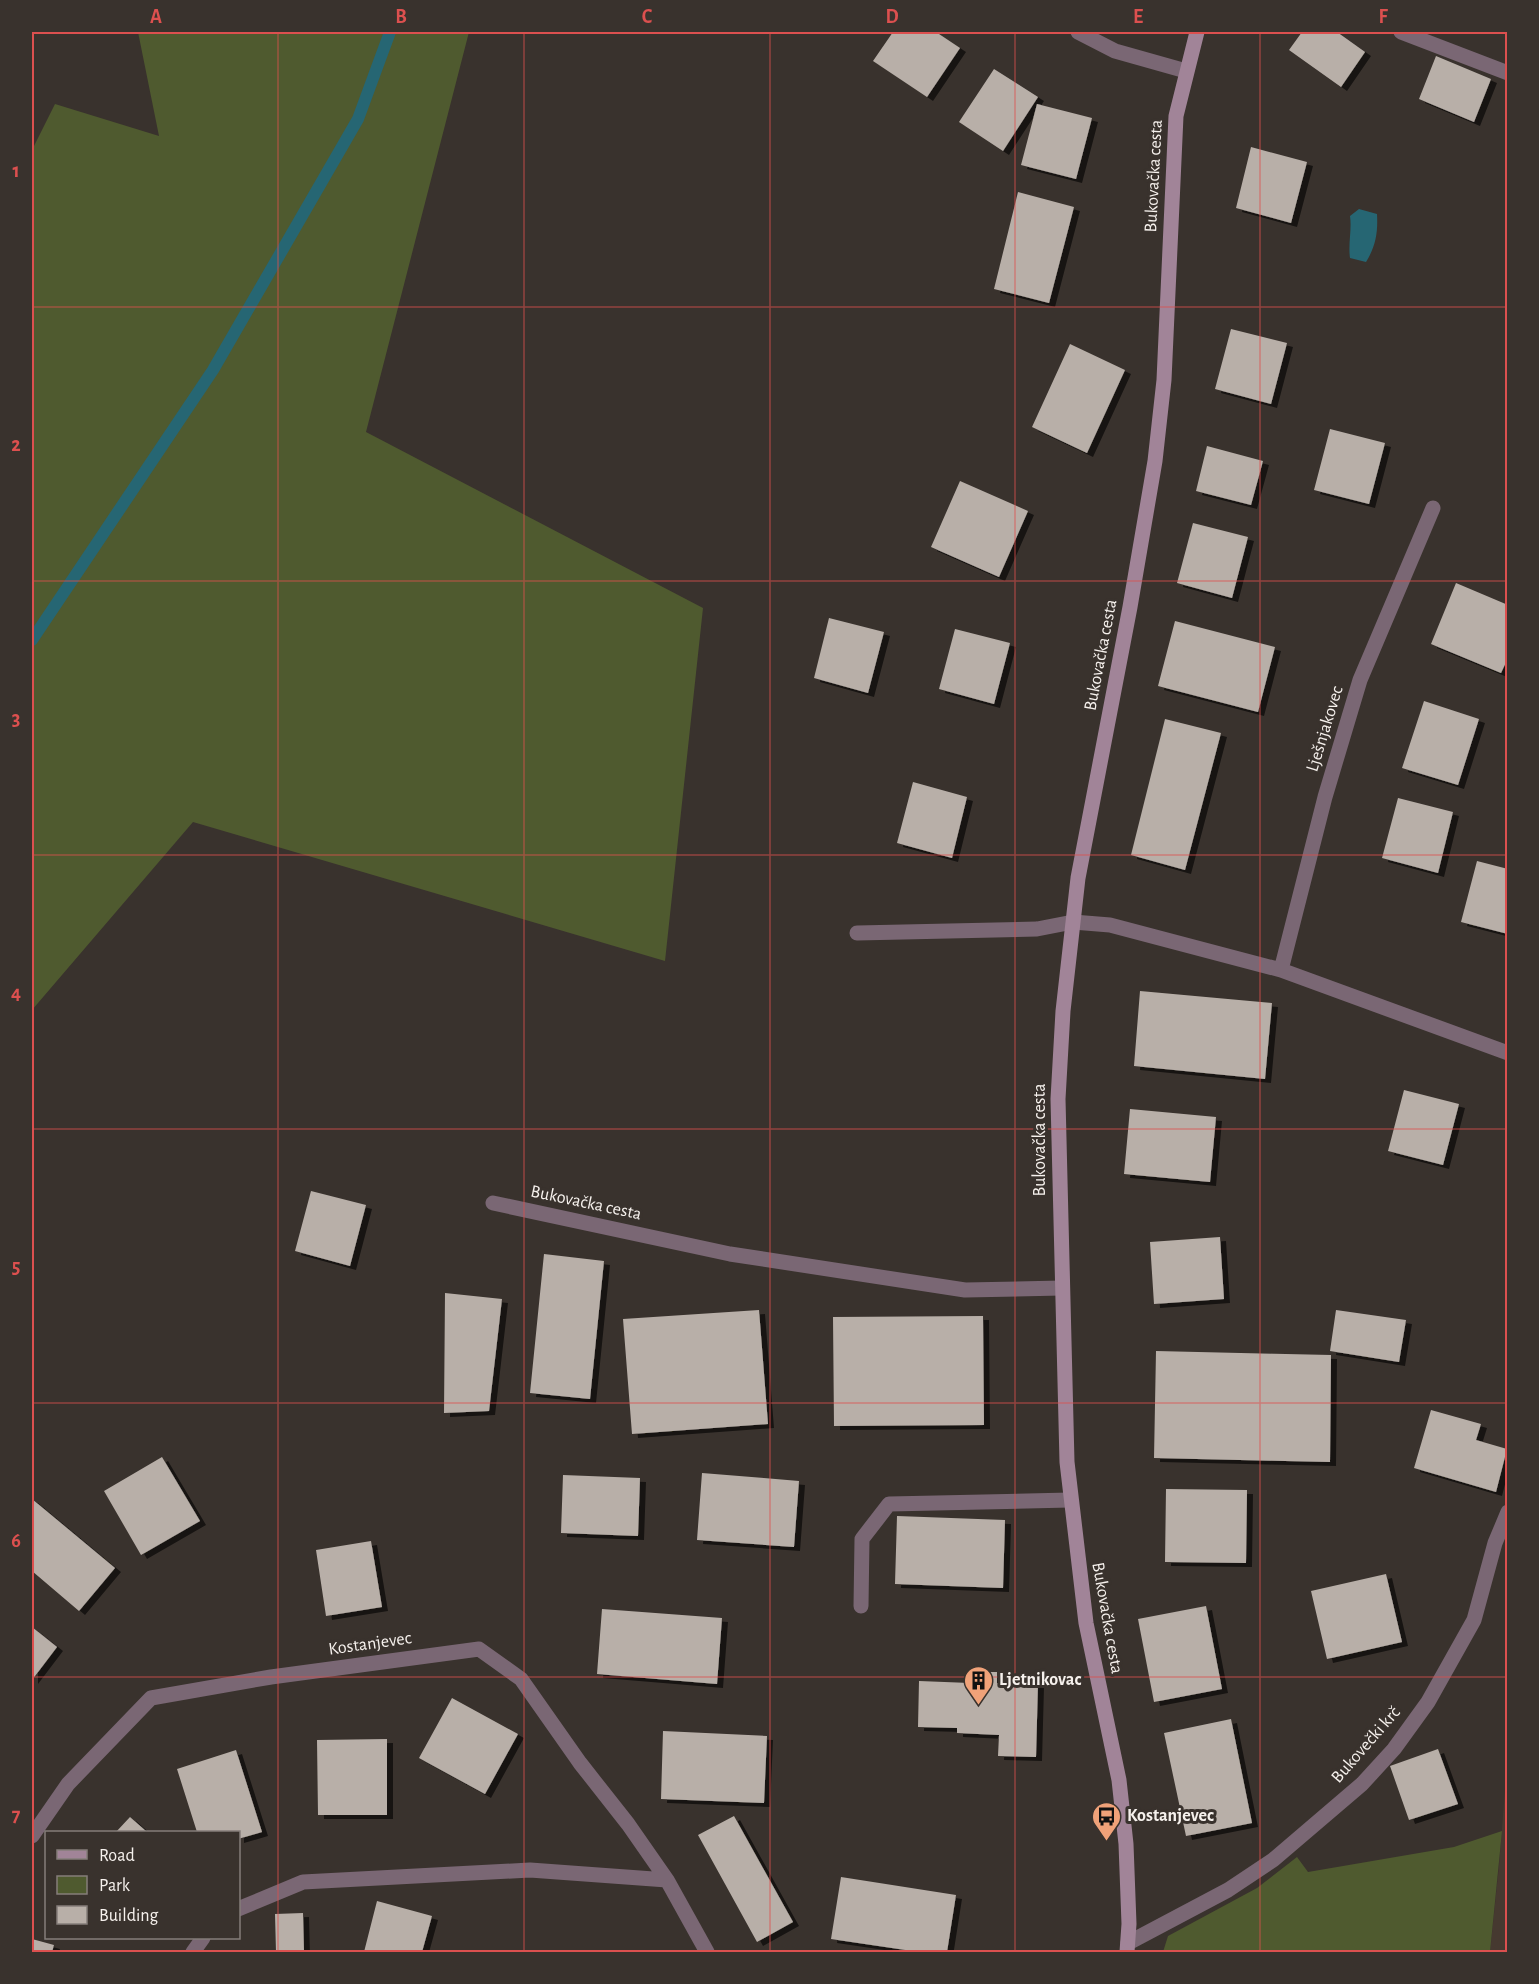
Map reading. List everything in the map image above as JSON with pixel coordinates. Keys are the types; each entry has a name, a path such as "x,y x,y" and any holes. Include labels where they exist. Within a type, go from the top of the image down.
{"main road":[{"name":"Bukovačka cesta","path":"1127,1948 1129,1924 1126,1844 1119,1780 1086,1623 1070,1500 1067,1462 1058,1099 1062,1011 1078,878 1130,607 1155,461 1164,380 1176,116 1197,32"}],"street":[{"path":"1078,32 1115,51 1186,71"},
{"path":"1401,32 1508,72"},
{"name":"Lješnjakovec","path":"1281,970 1325,797 1360,680 1433,508"},
{"path":"857,933 1037,929 1072,922 1110,925 1281,970 1508,1053"},
{"name":"Bukovačka cesta","path":"493,1203 730,1254 965,1290 1062,1288"},
{"path":"861,1606 862,1539 889,1504 1070,1500"},
{"name":"Bukovečki krč","path":"1127,1948 1228,1890 1273,1860 1362,1784 1394,1749 1428,1702 1474,1620 1501,1542 1508,1512"},
{"name":"Kostanjevec","path":"32,1836 68,1784 151,1698 271,1677 479,1649 521,1679 667,1880 707,1953"},
{"path":"240,1907 303,1882 530,1870 667,1880"},
{"path":"193,1953 202,1939"}],"shaded area":[{"path":"1507,1765 1507,1952 1490,1952 1499,1866"}],"green space":[{"path":"138,32 469,32 366,432 703,608 665,961 193,822 32,1010 32,150 55,104 159,136"},
{"path":"1502,1831 1490,1952 1163,1952 1168,1936 1257,1888 1297,1857 1308,1872 1454,1847"}],"water":[{"path":"1359,209 1377,214 1376,239 1366,262 1350,258 1350,216"}],"building":[{"path":"893,32 936,32 960,48 927,97 873,61"},
{"path":"1302,32 1337,32 1365,52 1341,87 1289,50"},
{"path":"1436,56 1491,79 1474,122 1419,99"},
{"path":"994,69 1038,97 1003,151 959,122"},
{"path":"1037,104 1092,118 1076,179 1021,165"},
{"path":"1251,147 1307,162 1291,223 1236,208"},
{"path":"1018,192 1074,207 1049,303 994,289"},
{"path":"1231,329 1287,343 1271,404 1215,389"},
{"path":"1070,344 1125,370 1087,453 1032,427"},
{"path":"1330,429 1385,443 1369,504 1314,490"},
{"path":"1207,446 1263,461 1251,505 1196,491"},
{"path":"960,481 1028,511 999,577 931,547"},
{"path":"1193,523 1248,537 1232,598 1177,583"},
{"path":"1456,583 1508,605 1508,658 1501,673 1431,644"},
{"path":"829,618 884,632 868,693 814,678"},
{"path":"1175,621 1275,647 1258,712 1158,686"},
{"path":"955,629 1010,643 994,704 939,689"},
{"path":"1424,701 1479,719 1458,785 1402,768"},
{"path":"1165,719 1221,733 1185,870 1131,855"},
{"path":"913,782 967,797 952,858 897,843"},
{"path":"1398,798 1453,812 1438,873 1382,858"},
{"path":"1477,861 1508,869 1508,934 1461,922"},
{"path":"1140,991 1272,1003 1265,1079 1134,1066"},
{"path":"1404,1090 1459,1104 1443,1165 1388,1151"},
{"path":"1130,1109 1216,1117 1210,1182 1124,1174"},
{"path":"311,1191 366,1205 350,1266 295,1251"},
{"path":"1220,1237 1224,1299 1154,1304 1150,1242"},
{"path":"544,1254 604,1261 590,1399 530,1393"},
{"path":"445,1293 502,1299 489,1411 444,1413"},
{"path":"759,1310 768,1424 632,1434 623,1319"},
{"path":"1336,1310 1406,1320 1399,1362 1330,1351"},
{"path":"983,1316 984,1425 834,1426 833,1317"},
{"path":"1156,1351 1331,1355 1330,1462 1154,1458"},
{"path":"1431,1410 1481,1424 1476,1440 1507,1449 1496,1492 1414,1468"},
{"path":"162,1457 200,1521 141,1555 104,1491"},
{"path":"702,1473 799,1481 794,1547 697,1540"},
{"path":"563,1475 640,1478 638,1536 561,1533"},
{"path":"1166,1489 1247,1490 1246,1563 1165,1562"},
{"path":"32,1499 115,1568 79,1611 32,1571"},
{"path":"897,1516 1005,1520 1003,1588 895,1584"},
{"path":"371,1541 382,1607 326,1616 316,1550"},
{"path":"1386,1574 1402,1642 1327,1659 1311,1591"},
{"path":"1206,1606 1222,1689 1154,1702 1138,1619"},
{"path":"602,1609 722,1618 717,1684 597,1674"},
{"path":"32,1627 57,1647 32,1680"},
{"name":"Ljetnikovac","path":"970,1672 997,1672 997,1683 1038,1683 1036,1757 998,1756 999,1735 957,1733 957,1728 918,1727 919,1681 970,1683"},
{"path":"452,1698 518,1734 485,1794 419,1758"},
{"path":"1231,1719 1252,1823 1186,1836 1164,1733"},
{"path":"663,1731 767,1736 764,1803 661,1799"},
{"path":"387,1739 387,1815 318,1815 317,1740"},
{"path":"1438,1749 1458,1804 1409,1820 1390,1766"},
{"path":"236,1750 262,1832 240,1838 240,1831 197,1831 177,1769"},
{"path":"734,1816 793,1922 757,1942 698,1835"},
{"path":"130,1817 146,1831 117,1831"},
{"path":"841,1877 956,1895 947,1952 919,1952 831,1939"},
{"path":"377,1901 432,1916 422,1952 364,1952"},
{"path":"303,1913 304,1952 276,1952 275,1914"},
{"path":"32,1939 54,1945 52,1952 32,1952"}],"waterway":[{"path":"32,640 213,370 358,119 390,32"}],"place":[{"name":"Ljetnikovac","path":"978,1706"},
{"name":"Kostanjevec","path":"1106,1842"}]}
